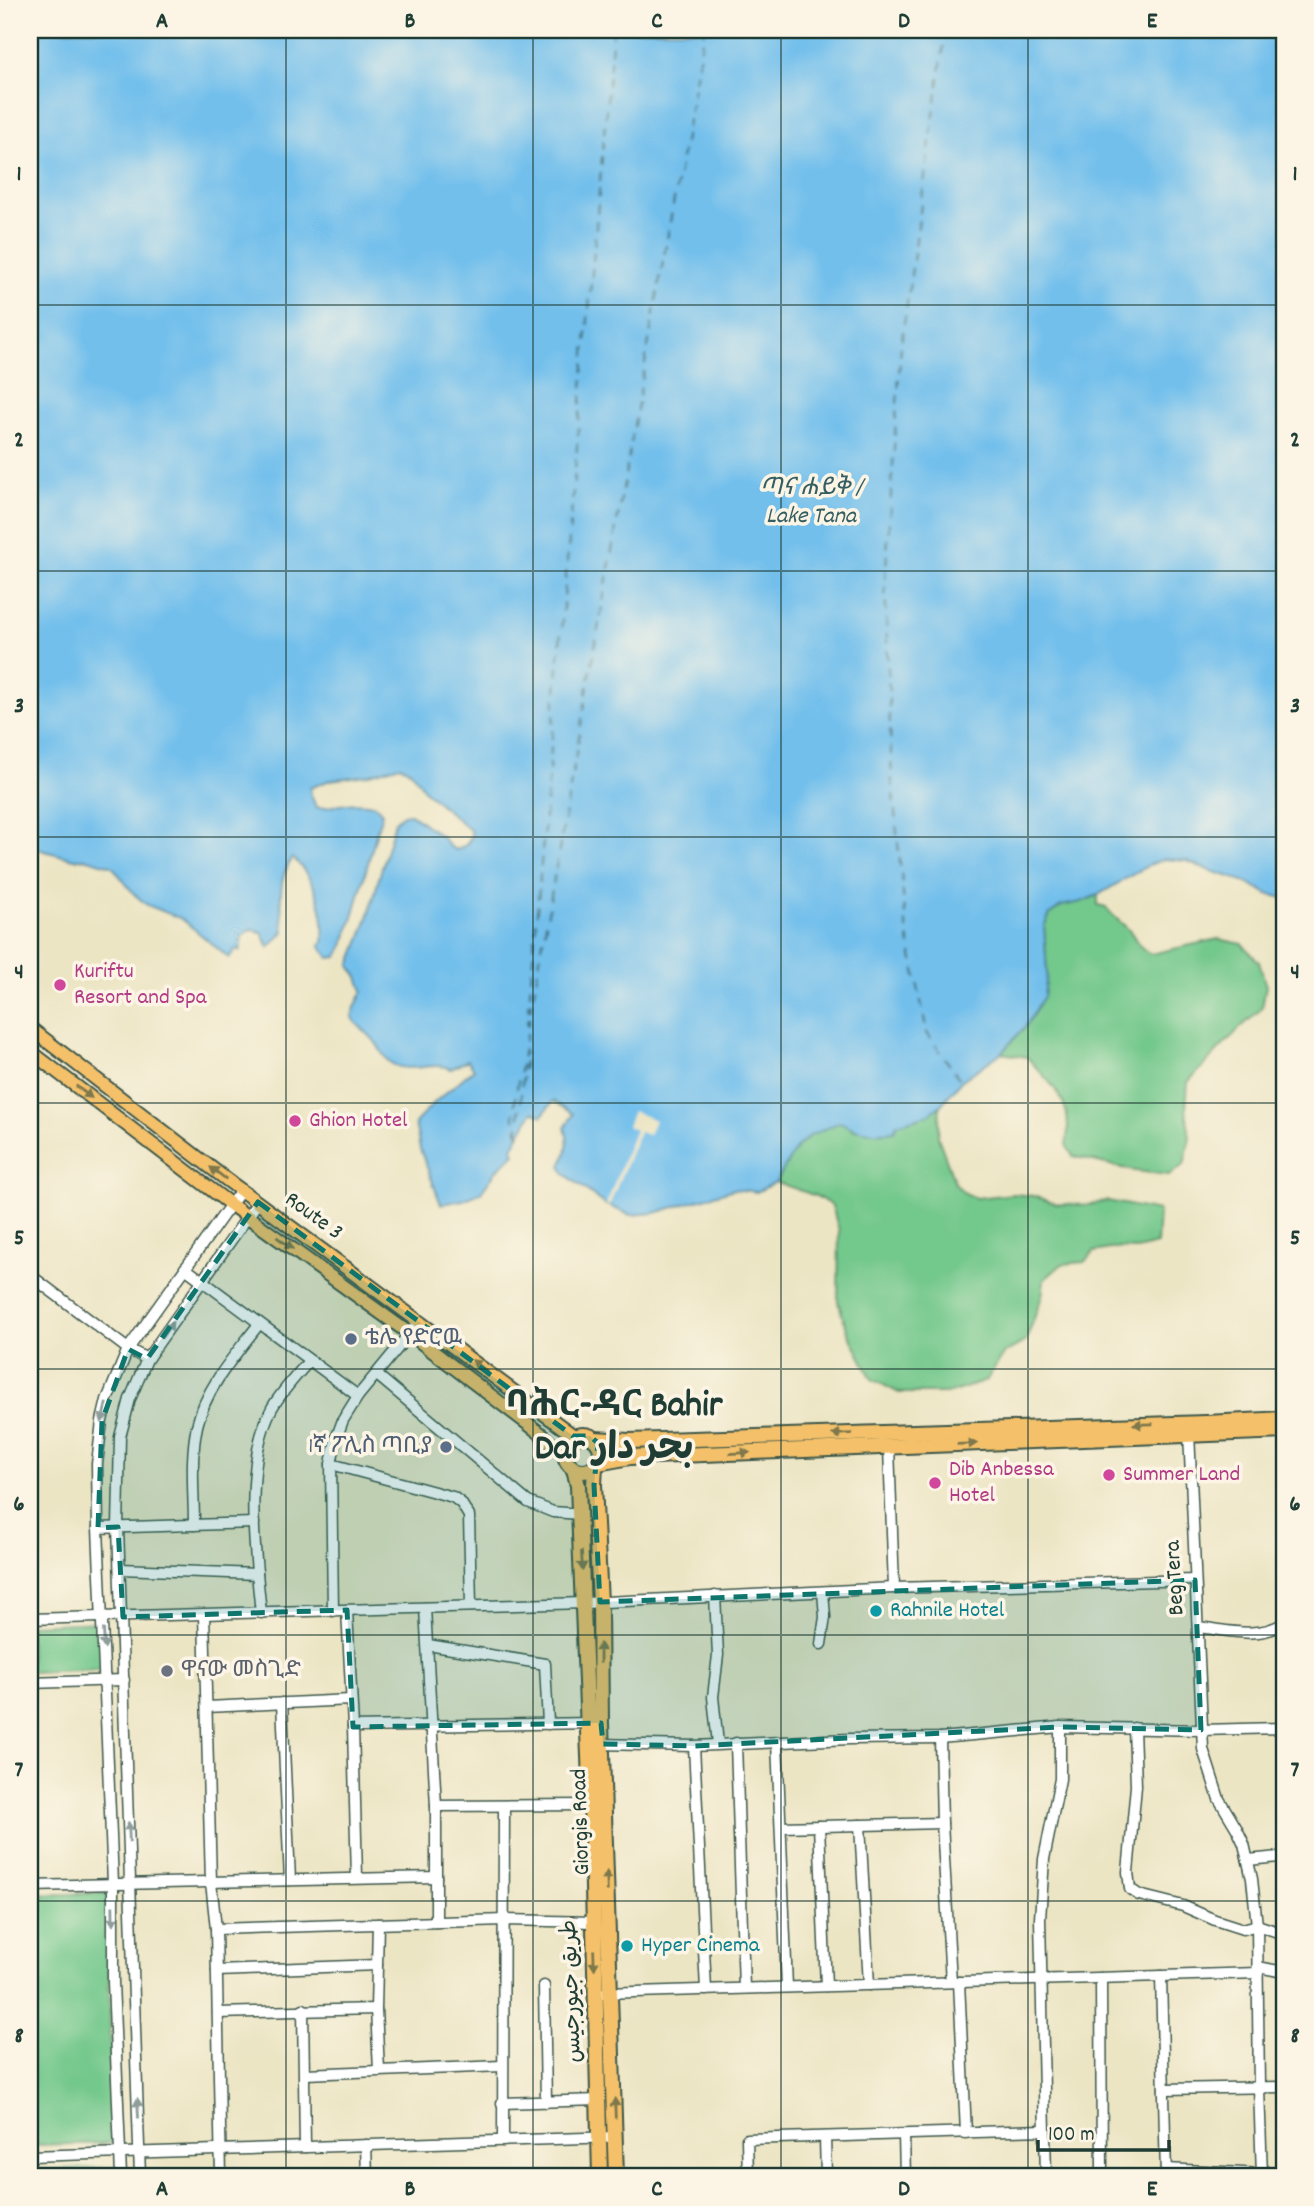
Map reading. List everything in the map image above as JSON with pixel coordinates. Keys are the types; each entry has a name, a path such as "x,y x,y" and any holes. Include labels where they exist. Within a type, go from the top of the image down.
{"highway":[{"path":"1189,1429 1284,1419"},
{"path":"926,1438 879,1442 629,1441 595,1439 583,1434 574,1436 566,1445 564,1456 574,1469 585,1471 597,1464 630,1457 685,1455 879,1442 926,1438 1189,1429 1284,1432"},
{"path":"594,1723 600,1602 594,1485 601,1453 595,1439"},
{"path":"685,1440 685,1455"},
{"name":"طريق جيورجيس","path":"574,1469 580,1514 584,1603 596,1745 591,1805 600,2176"},
{"name":"Giorgis Road","path":"596,1745 611,1992 617,2176"}],"main road":[{"name":"Route 3","path":"30,1028 241,1190 574,1436"},
{"path":"41,1037 30,1051 230,1204 410,1334 540,1433 564,1456"}],"street":[{"path":"121,2176 113,1883 98,1528 97,1464 102,1421 117,1373 128,1349 241,1190"},
{"path":"140,2176 118,1527 120,1437 130,1399 147,1359 258,1202"},
{"path":"185,1268 358,1396"},
{"path":"30,1275 128,1349 147,1359"},
{"path":"333,1611 331,1464 336,1439 343,1420 358,1396 420,1321"},
{"path":"194,1525 194,1456 197,1427 204,1405 216,1380 259,1324"},
{"path":"261,1613 254,1523 256,1462 262,1433 272,1408 309,1361"},
{"path":"377,1375 527,1502 553,1512 580,1514"},
{"name":"Beg Tera","path":"1189,1429 1203,1749 1219,1799 1237,1829 1248,1860 1257,1925 1262,2175"},
{"path":"879,1442 894,1588"},
{"path":"331,1464 453,1497 461,1503 469,1516 471,1606"},
{"path":"98,1528 254,1523"},
{"path":"120,1569 257,1574"},
{"path":"30,1619 584,1603 894,1588 1195,1580"},
{"path":"821,1644 825,1617 823,1592"},
{"path":"715,1596 718,1655 713,1697 718,1744"},
{"path":"425,1608 436,1806 436,1922"},
{"path":"347,1610 357,1877"},
{"path":"204,1614 211,1882 216,1930 221,2176"},
{"path":"1198,1627 1250,1633 1269,1631 1284,1623"},
{"path":"428,1645 545,1664 548,1724"},
{"path":"30,1683 124,1680"},
{"path":"207,1707 351,1700"},
{"path":"282,1703 290,1880"},
{"path":"353,1727 594,1723"},
{"path":"596,1745 694,1746 940,1738 1060,1727 1201,1730 1284,1728"},
{"path":"1046,2176 1041,1889 1044,1859 1060,1779 1060,1727"},
{"path":"1135,1728 1136,1794 1128,1872 1130,1889 1139,1895 1183,1906 1243,1929 1257,1925 1284,1934"},
{"path":"940,1738 942,1824 966,2133"},
{"path":"777,1742 787,1987"},
{"path":"106,1744 126,1743"},
{"path":"736,1743 744,1988"},
{"path":"694,1746 706,1990"},
{"path":"436,1806 591,1805"},
{"path":"503,2141 504,1806"},
{"path":"781,1827 942,1824"},
{"path":"860,1825 869,1985"},
{"path":"819,1826 826,1986"},
{"path":"1248,1860 1279,1857 1284,1859"},
{"path":"30,1886 436,1877"},
{"path":"216,1930 505,1920 593,1922"},
{"path":"378,1924 376,2009 379,2070"},
{"path":"217,1971 377,1965"},
{"path":"595,1993 1161,1976 1258,1970 1284,1972"},
{"path":"1161,1976 1166,2173 1262,2175 1284,2172"},
{"path":"1101,1978 1102,2176"},
{"path":"544,1986 546,2102"},
{"path":"303,2009 305,2147"},
{"path":"218,2013 376,2009"},
{"path":"115,2033 134,2032"},
{"path":"304,2074 502,2066"},
{"path":"1164,2089 1284,2087"},
{"path":"502,2103 599,2100"},
{"path":"748,2176 747,2139 1045,2130"},
{"path":"904,2135 905,2176"},
{"path":"30,2156 615,2137"},
{"path":"825,2137 826,2176"},
{"path":"366,2145 367,2176"}],"highlighted area":[{"path":"258,1202 573,1436 590,1436 598,1443 594,1485 600,1602 1195,1580 1201,1730 1060,1727 694,1746 603,1744 601,1723 353,1727 347,1610 123,1617 118,1527 98,1528 102,1421 128,1349 147,1359"}],"green space":[{"path":"1098,895 1098,905 1106,907 1131,932 1139,945 1151,954 1218,939 1242,944 1259,962 1266,986 1262,1008 1188,1082 1186,1109 1190,1138 1184,1165 1169,1175 1135,1171 1073,1156 1066,1145 1067,1117 1060,1096 1027,1057 1001,1053 1026,1026 1044,996 1047,974 1044,926 1050,914 1061,906"},
{"path":"940,1106 938,1137 955,1183 963,1192 976,1198 1013,1194 1034,1196 1057,1204 1088,1205 1108,1201 1159,1211 1157,1244 1137,1249 1115,1248 1094,1252 1084,1262 1062,1264 1044,1280 1042,1296 1026,1341 1004,1353 986,1381 950,1393 899,1393 872,1379 848,1332 838,1302 839,1231 832,1206 816,1196 776,1182 800,1143 822,1129 840,1121 854,1130 897,1124 928,1115"},
{"path":"102,1622 103,1669 30,1672 30,1625"},
{"path":"107,1893 113,2143 30,2145 30,1895"},
{"path":"120,2167 120,2176 30,2176 30,2170"}],"water":[{"name":"ጣና ሐይቅ / Lake Tana","path":"30,30 1284,30 1284,898 1187,861 1164,859 1098,895 1061,906 1050,914 1044,926 1047,974 1044,996 1026,1026 1001,1053 961,1081 940,1106 928,1115 897,1124 894,1131 866,1131 840,1122 811,1135 797,1147 776,1182 757,1192 734,1189 655,1213 630,1215 606,1205 565,1174 561,1166 567,1147 565,1128 573,1114 553,1101 542,1116 533,1111 512,1148 515,1153 497,1170 480,1193 463,1200 441,1204 420,1149 415,1123 474,1069 468,1060 451,1069 437,1066 406,1068 391,1063 353,1017 363,991 350,966 367,921 395,821 402,815 411,814 456,850 466,845 472,836 470,830 425,791 411,771 400,765 367,775 330,780 310,788 316,807 367,804 375,805 382,813 353,917 337,957 329,958 320,945 323,943 324,931 318,897 308,876 293,858 282,884 284,932 269,947 262,933 251,929 242,936 240,951 236,949 229,958 182,919 147,905 134,894 112,866 30,847"}],"pier":[{"path":"633,1111 655,1120 649,1135 639,1132 609,1206 606,1205 635,1130 627,1126"}],"ferry route":[{"path":"527,1026 613,30"},
{"path":"519,1136 514,1105 704,30"},
{"path":"946,30 901,345 885,583 892,783 906,924 927,1033 961,1081"},
{"path":"519,1134 525,1053"}],"place":[{"name":"Kuriftu Resort and Spa","path":"60,985"},
{"name":"Ghion Hotel","path":"295,1121"},
{"name":"ቴሌ የድሮዉ","path":"351,1339"},
{"name":"1ኛ ፖሊስ ጣቢያ","path":"446,1447"},
{"name":"Summer Land","path":"1109,1475"},
{"name":"Dib Anbessa Hotel","path":"935,1483"},
{"name":"Rahnile Hotel","path":"876,1611"},
{"name":"ዋናው መስጊድ","path":"167,1671"},
{"name":"Hyper Cinema","path":"627,1946"}],"district":[{"name":"ባሕር-ዳር Bahir Dar بحر دار","path":"614,1428"}]}
